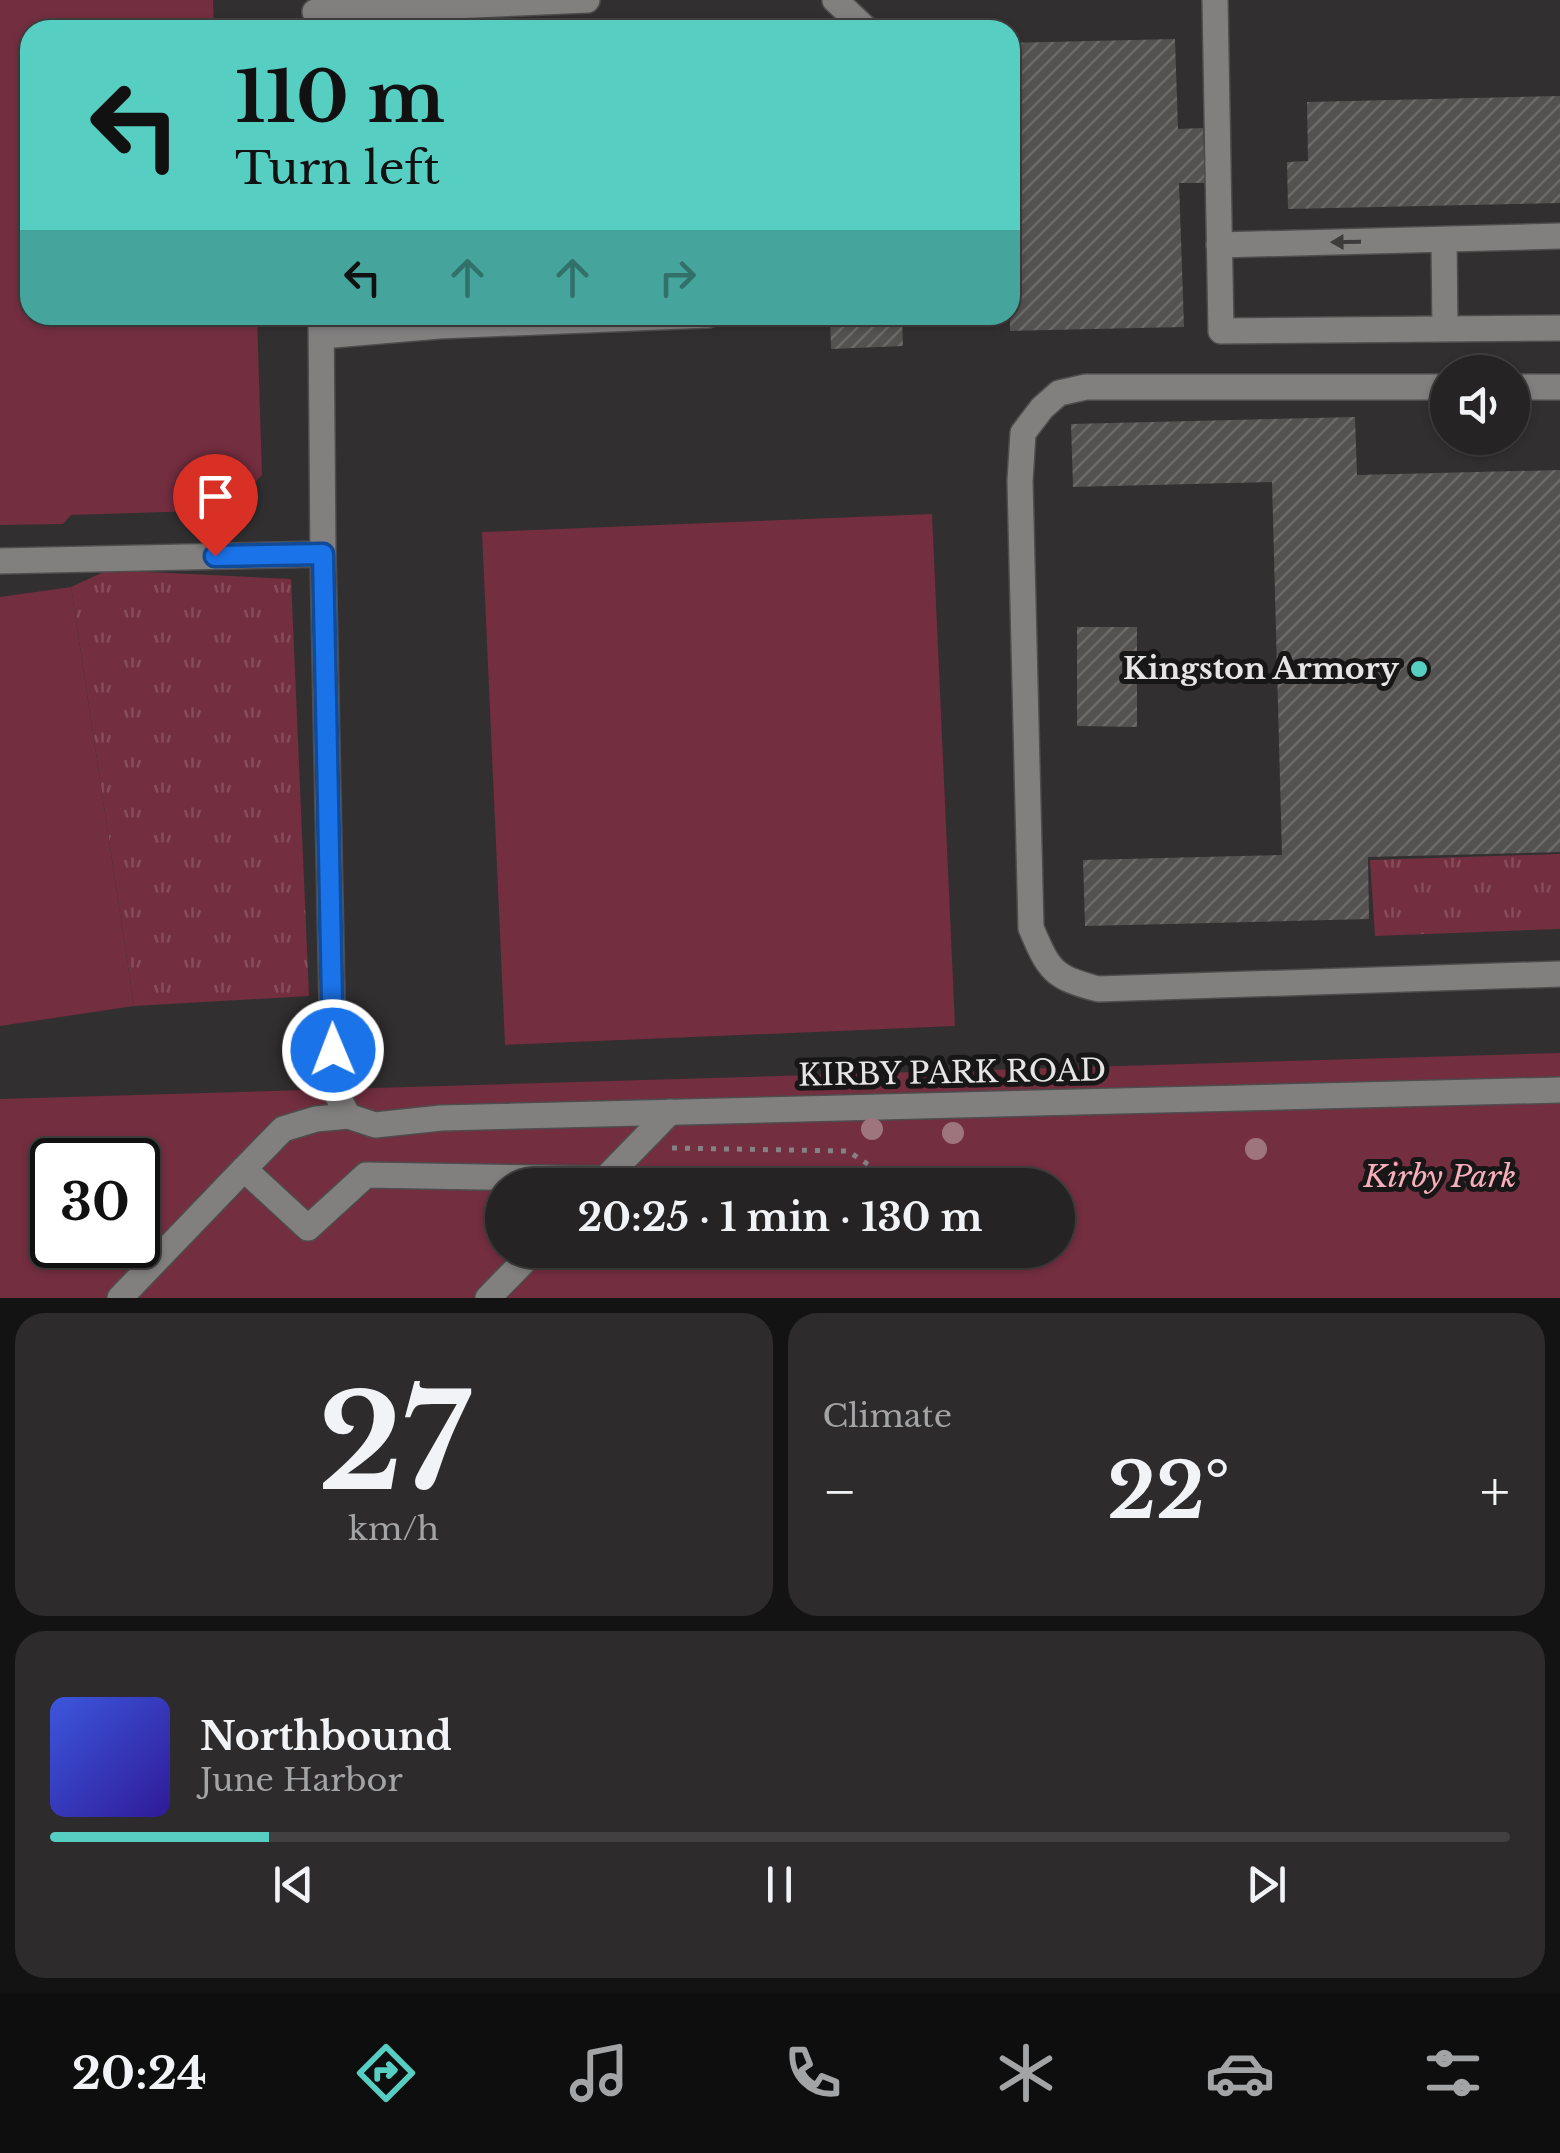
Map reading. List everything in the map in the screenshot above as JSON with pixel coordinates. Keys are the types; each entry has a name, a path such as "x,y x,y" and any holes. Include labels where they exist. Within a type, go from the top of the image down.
{"street":[{"path":"315,14 586,0"},
{"path":"835,0 856,20"},
{"path":"1215,0 1221,331 1560,328"},
{"path":"1219,245 1560,236"},
{"path":"1444,240 1446,328"},
{"path":"348,1116 332,1085 322,326 463,325"},
{"path":"1430,387 1086,388 1059,394 1042,408 1023,434 1020,481 1030,928 1046,962 1068,981 1098,989 1560,974"},
{"path":"1530,387 1560,387"},
{"path":"0,561 323,554"},
{"name":"KIRBY PARK ROAD","path":"120,1298 283,1129 316,1119 348,1116 375,1125 441,1118 1560,1090"},
{"path":"615,1168 670,1112"},
{"path":"244,1169 308,1228 366,1175 485,1179"},
{"path":"488,1298 517,1268"}],"path":[{"path":"649,1134 661,1148 848,1151 874,1168"}],"green space":[{"path":"0,0 213,0 214,20 20,20 20,325 257,325 262,475 228,510 71,515 63,524 0,525"},
{"path":"932,514 955,1026 505,1045 482,532"},
{"path":"108,570 291,579 309,996 134,1006 71,587"},
{"path":"71,587 134,1006 0,1026 0,597"},
{"path":"1560,854 1560,929 1375,936 1370,860"},
{"name":"Kirby Park","path":"1560,1053 1560,1298 0,1298 0,1099"}],"building":[{"path":"1175,39 1178,129 1203,128 1205,183 1179,183 1184,327 1010,331 1010,325 1020,325 1020,43"},
{"path":"1560,96 1560,203 1288,209 1287,162 1308,161 1307,102"},
{"path":"830,325 902,325 903,346 831,349"},
{"name":"Kingston Armory","path":"1355,417 1357,475 1560,470 1560,852 1368,857 1369,919 1085,926 1083,860 1282,855 1272,482 1073,487 1071,424"},
{"path":"1077,627 1137,627 1137,727 1077,726"}],"place":[{"name":"Kingston Armory","path":"1419,669"}],"route":[{"path":"215,556 323,554 333,1050"}]}
